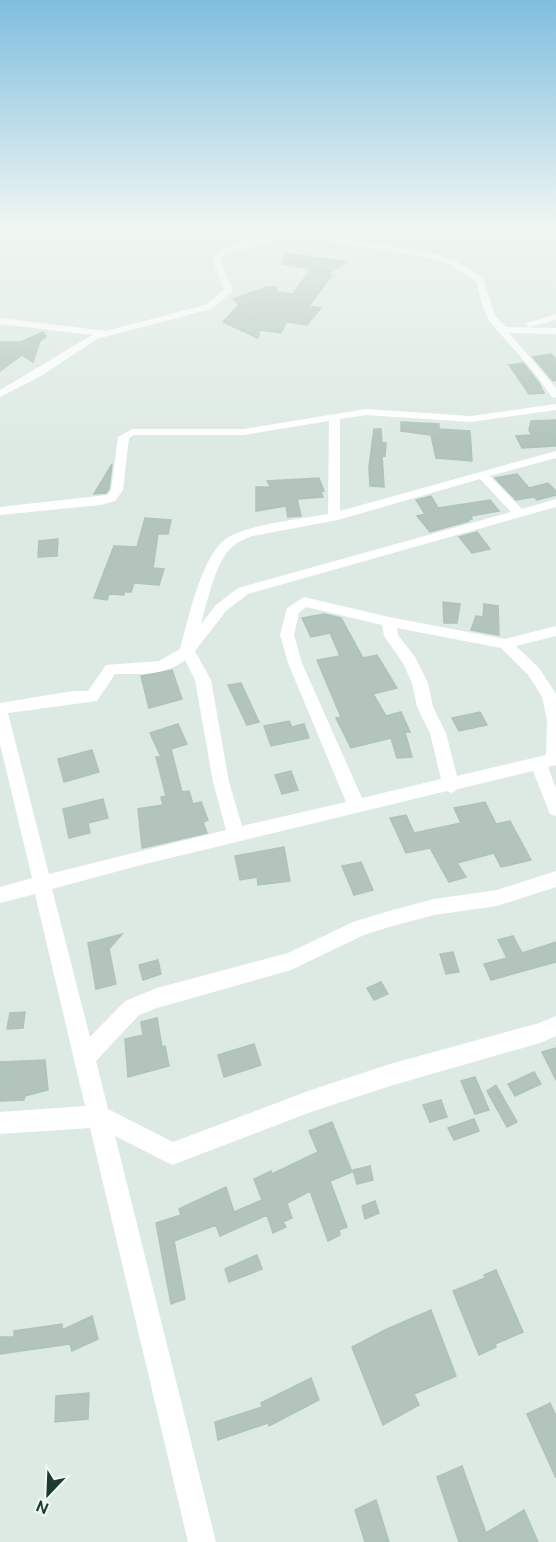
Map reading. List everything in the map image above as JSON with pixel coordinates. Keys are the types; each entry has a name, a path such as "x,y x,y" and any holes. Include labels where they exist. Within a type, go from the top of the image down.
{"street":[{"path":"0,394 37,374 84,342 104,333 145,326 208,307 217,300"},
{"path":"486,300 497,327 504,330 556,331"},
{"path":"504,330 556,317"},
{"path":"0,321 104,333"},
{"path":"504,330 505,335 537,369 556,395"},
{"path":"0,511 101,501 111,498 117,490 124,437 132,432 244,432 366,412 471,419 556,407"},
{"path":"334,517 335,416"},
{"path":"236,835 221,782 202,680 187,649 203,591 226,545 249,533 334,517 376,502 556,454"},
{"path":"482,474 526,513 556,517"},
{"path":"202,1542 0,710 73,697 92,697 111,669 161,666 174,660 187,649 224,604 243,591 556,503"},
{"path":"356,804 295,663 286,635 292,610 304,602 389,622 505,644 556,631"},
{"path":"389,622 391,636 410,661 420,683 425,707 438,733 450,786"},
{"path":"505,644 540,679 547,689 553,708 550,761 556,809"},
{"path":"0,895 42,882 356,804 450,786 550,761"},
{"path":"84,1058 132,1008 157,998 291,961 360,928 389,919 434,907 497,898 556,879"},
{"path":"0,1123 98,1116 171,1154 311,1101 556,1026"}],"building":[{"path":"234,300 313,300 309,306 321,308 307,325 286,322 281,333 260,330 258,338 223,322 239,305"},
{"path":"43,332 46,337 40,341 33,362 22,355 0,371 0,342 21,342"},
{"path":"551,354 556,359 556,380 553,381 533,357"},
{"path":"523,363 544,393 529,394 509,365"},
{"path":"556,420 556,446 522,448 516,436 532,435 529,430 531,421"},
{"path":"401,422 439,424 439,429 470,431 472,461 436,458 431,435 401,431"},
{"path":"374,429 381,429 382,443 386,443 385,456 382,455 384,487 370,486 369,467"},
{"path":"112,464 109,489 106,493 94,494"},
{"path":"517,474 529,488 548,483 556,491 556,495 537,500 534,497 516,500 495,478"},
{"path":"319,478 324,491 321,492 323,497 297,499 301,516 288,517 286,506 256,511 256,487 271,487 267,481"},
{"path":"431,496 438,508 490,500 499,511 471,516 472,519 468,519 469,521 430,532 417,516 425,514 416,500"},
{"path":"145,518 171,520 168,534 158,534 153,568 164,569 159,585 134,583 131,592 124,592 124,595 109,594 107,600 94,598 114,546 137,547"},
{"path":"477,532 490,549 472,553 459,537"},
{"path":"58,539 57,556 38,557 39,541"},
{"path":"443,602 460,604 457,623 444,623"},
{"path":"484,604 498,606 499,635 471,630 476,616 483,617"},
{"path":"324,614 341,618 363,658 377,655 397,688 373,694 386,716 401,712 410,732 405,732 412,757 397,758 391,738 351,748 336,718 341,717 317,660 340,656 330,633 311,637 302,618"},
{"path":"172,670 182,699 149,708 141,676"},
{"path":"241,683 259,722 247,725 228,685"},
{"path":"480,712 487,725 459,731 452,718"},
{"path":"289,721 292,727 304,724 309,738 271,746 264,726"},
{"path":"178,724 187,744 171,749 182,792 189,791 193,804 201,802 208,820 203,822 207,833 142,848 138,809 163,805 161,797 166,796 156,757 161,757 150,733"},
{"path":"92,750 99,772 64,782 58,759"},
{"path":"291,771 298,790 282,794 275,775"},
{"path":"103,799 108,818 88,823 90,833 69,838 63,809"},
{"path":"485,802 496,824 510,821 531,860 501,867 494,853 457,863 466,877 449,882 430,848 406,853 390,818 406,815 414,833 461,823 454,808"},
{"path":"284,847 290,881 258,885 257,877 240,880 235,856"},
{"path":"361,862 373,890 354,895 342,866"},
{"path":"122,934 109,949 116,984 96,989 88,943"},
{"path":"513,936 522,953 556,942 556,962 491,980 484,964 507,958 498,940"},
{"path":"453,952 459,972 446,974 440,954"},
{"path":"158,960 161,974 143,980 139,965"},
{"path":"381,982 388,994 374,1000 367,988"},
{"path":"25,1012 23,1028 7,1029 10,1013"},
{"path":"157,1018 162,1047 165,1046 169,1066 128,1077 125,1039 143,1035 141,1022"},
{"path":"254,1044 261,1065 224,1077 218,1055"},
{"path":"556,1048 556,1080 542,1052"},
{"path":"45,1060 48,1090 25,1096 24,1100 0,1101 0,1062"},
{"path":"534,1072 541,1084 515,1096 508,1084"},
{"path":"475,1077 489,1110 475,1114 461,1081"},
{"path":"496,1085 517,1122 507,1127 487,1091"},
{"path":"441,1100 447,1117 430,1122 423,1105"},
{"path":"474,1119 479,1131 454,1140 448,1128"},
{"path":"332,1122 352,1172 330,1181 347,1227 339,1230 340,1235 328,1241 310,1191 287,1203 292,1218 283,1222 286,1227 273,1233 267,1215 220,1236 216,1225 174,1241 185,1299 171,1304 156,1223 181,1215 179,1209 226,1187 234,1212 262,1200 254,1179 271,1171 272,1174 318,1152 309,1131"},
{"path":"370,1166 373,1180 357,1184 353,1170"},
{"path":"375,1201 379,1213 365,1219 362,1206"},
{"path":"257,1255 262,1269 229,1282 225,1269"},
{"path":"496,1270 523,1332 495,1344 496,1347 479,1355 453,1291 485,1278 484,1275"},
{"path":"431,1310 456,1376 414,1394 419,1405 383,1425 352,1347"},
{"path":"92,1316 98,1339 72,1351 70,1344 0,1354 0,1337 14,1337 14,1331 62,1324 62,1330"},
{"path":"311,1378 319,1400 269,1426 268,1423 218,1440 215,1422 262,1407 261,1403"},
{"path":"89,1393 88,1419 55,1422 56,1396"},
{"path":"550,1403 556,1416 556,1478 527,1414"},
{"path":"462,1466 486,1533 524,1510 538,1542 459,1542 437,1477"},
{"path":"376,1500 389,1542 365,1542 355,1510"}]}
